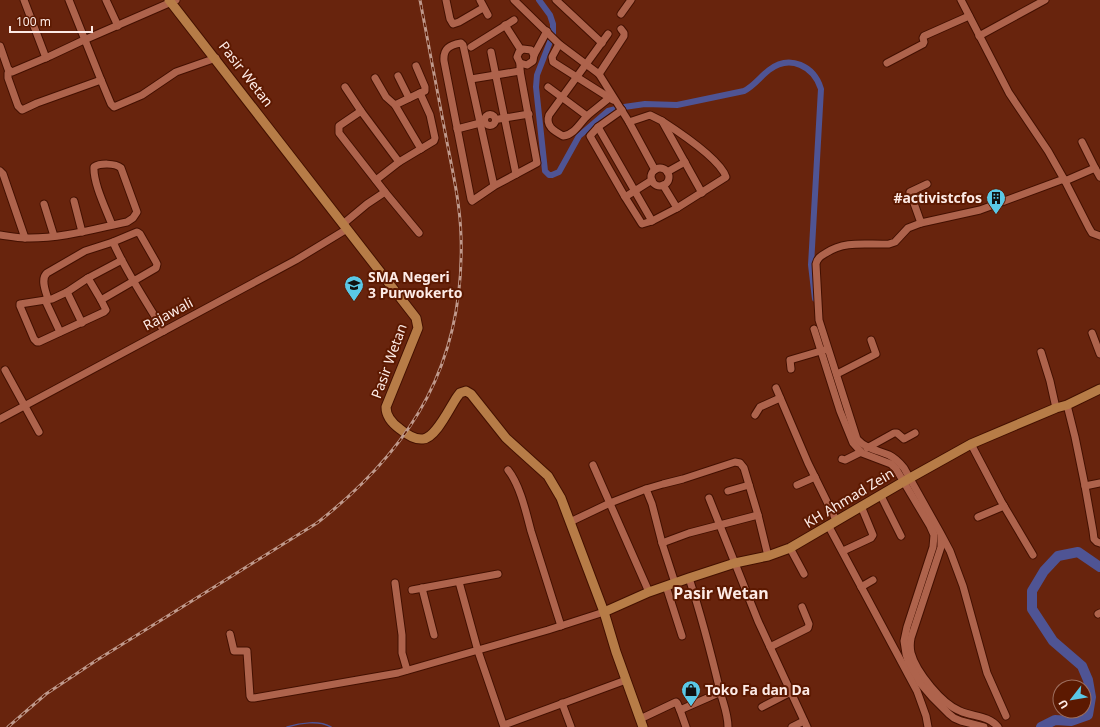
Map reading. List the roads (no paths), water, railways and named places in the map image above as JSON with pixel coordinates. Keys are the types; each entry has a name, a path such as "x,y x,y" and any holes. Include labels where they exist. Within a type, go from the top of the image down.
{"street":[{"path":"24,0 46,58"},
{"path":"69,0 84,40 111,104 114,107 142,94 176,72 216,58"},
{"path":"446,0 450,19 453,24 483,8"},
{"path":"480,0 488,15"},
{"path":"514,0 559,44 599,74 629,122 656,170"},
{"path":"556,0 602,43"},
{"path":"961,0 978,36 1015,103 1036,132 1064,180 1092,233 1100,236"},
{"path":"978,36 1044,0"},
{"path":"109,1 118,26"},
{"path":"10,71 15,71 46,58 172,1"},
{"name":"Pasir Wetan","path":"172,1 417,321 418,328 386,407 390,420 401,430 414,438 428,438 434,433 457,397 464,391 473,397 506,438 548,476 561,498 604,612 641,723"},
{"path":"621,14 627,2"},
{"path":"932,38 970,18"},
{"path":"887,63 924,43 924,36 970,18"},
{"path":"471,47 514,20"},
{"path":"505,25 521,50"},
{"path":"599,74 624,36 621,29"},
{"path":"471,79 496,75 530,63 534,58 534,55 550,34"},
{"path":"608,34 561,97 547,120 549,126 553,130 563,136 566,136 573,132 587,116 617,104"},
{"path":"494,186 483,122 463,45 461,43 449,46 444,52 444,62 471,200 537,163 529,114 517,57 521,50"},
{"path":"559,44 552,57 552,60 617,104"},
{"path":"0,46 10,71 8,73 8,78 18,106 22,110 37,103 101,80"},
{"path":"521,50 528,49 534,55"},
{"path":"491,52 496,75 500,119 516,174"},
{"path":"395,106 425,91 425,87 416,66"},
{"path":"398,76 409,98"},
{"path":"375,78 386,97 395,106 421,149"},
{"path":"344,87 399,162"},
{"path":"548,87 587,116"},
{"path":"376,180 399,162 434,141 435,138 430,115 420,93"},
{"path":"617,104 590,136 642,224 652,221 677,208 725,178 726,176 715,161 686,137 662,121 650,115 629,122"},
{"path":"361,111 338,126 338,130 418,233"},
{"path":"457,129 483,122 492,126 500,119 529,114"},
{"path":"662,121 702,193"},
{"path":"598,127 652,221"},
{"path":"1082,142 1100,177"},
{"path":"667,172 685,162"},
{"path":"0,236 25,238 54,236 82,232 127,222 133,218 137,212 121,168 114,165 98,164 94,167 94,172 112,225"},
{"path":"661,168 667,172 668,179 664,185 657,185 652,180 652,174 661,168"},
{"path":"1006,716 987,673 963,586 950,551 941,534 906,480 904,468 896,459 889,455 864,450 850,439 840,411 824,349 819,320 816,264 818,259 829,251 838,247 852,244 889,244 895,242 908,228 922,223 980,210 1095,168"},
{"path":"0,171 3,174 25,238"},
{"path":"625,197 652,180"},
{"path":"922,223 910,192 927,184"},
{"path":"664,185 677,208"},
{"name":"Rajawali","path":"0,419 296,260 345,227 367,204 385,192"},
{"path":"74,201 82,232"},
{"path":"44,204 54,236"},
{"path":"60,332 46,300 43,280 44,276 86,251 113,242 127,235 138,233 157,266 154,270 101,300"},
{"path":"113,242 164,331"},
{"path":"88,278 101,300 105,311 39,342 36,341 20,305 46,300 67,292 88,278 122,260"},
{"path":"67,292 82,323"},
{"path":"814,329 837,374 855,435 864,450"},
{"path":"1092,334 1100,354"},
{"path":"837,374 876,354 871,340"},
{"path":"791,369 790,360 824,349"},
{"path":"1041,352 1056,408"},
{"path":"5,370 39,432"},
{"path":"776,388 815,477 836,520"},
{"name":"KH Ahmad Zein","path":"604,612 649,592 689,578 735,563 768,556 790,548 906,480 972,444 1056,408 1067,405 1100,389"},
{"path":"755,416 760,407 780,398"},
{"path":"1067,405 1075,436 1094,539 1100,543"},
{"path":"842,459 845,460 894,433 897,433 904,439 916,433"},
{"path":"972,444 1004,506 1033,555"},
{"path":"570,522 610,503 646,489 683,480 735,462 740,463 744,468 768,556"},
{"path":"593,465 649,592"},
{"path":"508,470 513,476 527,517 561,626"},
{"path":"797,485 815,477"},
{"path":"1085,486 1100,483"},
{"path":"728,491 749,485"},
{"path":"646,489 652,504 662,543 682,636"},
{"path":"881,496 901,536"},
{"path":"917,497 933,530 934,540 908,622 904,648 908,661 929,690 954,718 984,727"},
{"path":"709,498 770,647 806,724 792,727"},
{"path":"843,551 872,538 873,535 861,506"},
{"path":"978,517 1004,506"},
{"path":"662,543 689,533 758,515"},
{"path":"828,525 919,696 928,727"},
{"path":"918,673 911,653 910,638 941,548 941,534"},
{"path":"790,548 804,574"},
{"path":"412,590 498,574"},
{"path":"689,578 726,708 728,727"},
{"path":"861,587 873,580"},
{"path":"459,582 478,650 504,726 626,680"},
{"path":"395,583 402,635 402,653 407,670"},
{"path":"422,588 434,635"},
{"path":"770,647 808,628 809,624 802,607"},
{"path":"230,634 234,651 248,652 250,696 252,698 310,689 407,670 561,626 604,612"},
{"path":"919,696 929,690"},
{"path":"929,690 957,710 990,719 998,727"},
{"path":"680,710 721,692"},
{"path":"762,707 790,692"},
{"path":"641,723 676,702 686,727"},
{"path":"562,703 571,727"}],"waterway":[{"path":"539,0 550,15 553,24 553,34 537,75 536,87 545,171 549,175 559,172 579,136 608,111 645,104 677,105 744,91 751,87 769,70 777,65 785,63 800,65 813,74 821,89 811,265 815,299"},
{"path":"868,452 890,461 898,468 906,479"},
{"path":"930,568 937,542 936,532"},
{"path":"1041,727 1055,720 1071,721 1088,715 1091,697 1088,680 1082,666 1053,641 1032,609 1032,591 1044,571 1058,556 1078,552 1100,567"},
{"path":"287,727 303,723 321,723 331,727"}],"railway":[{"path":"8,727 46,694 97,660 317,523 351,494 381,464 406,432 427,398 443,362 454,323 460,281 461,236 455,186 420,0"}],"place":[{"name":"#activistcfos","path":"996,215"},
{"name":"SMA Negeri 3 Purwokerto","path":"354,302"},
{"name":"Toko Fa dan Da","path":"691,707"}],"district":[{"name":"Pasir Wetan","path":"721,593"}]}
